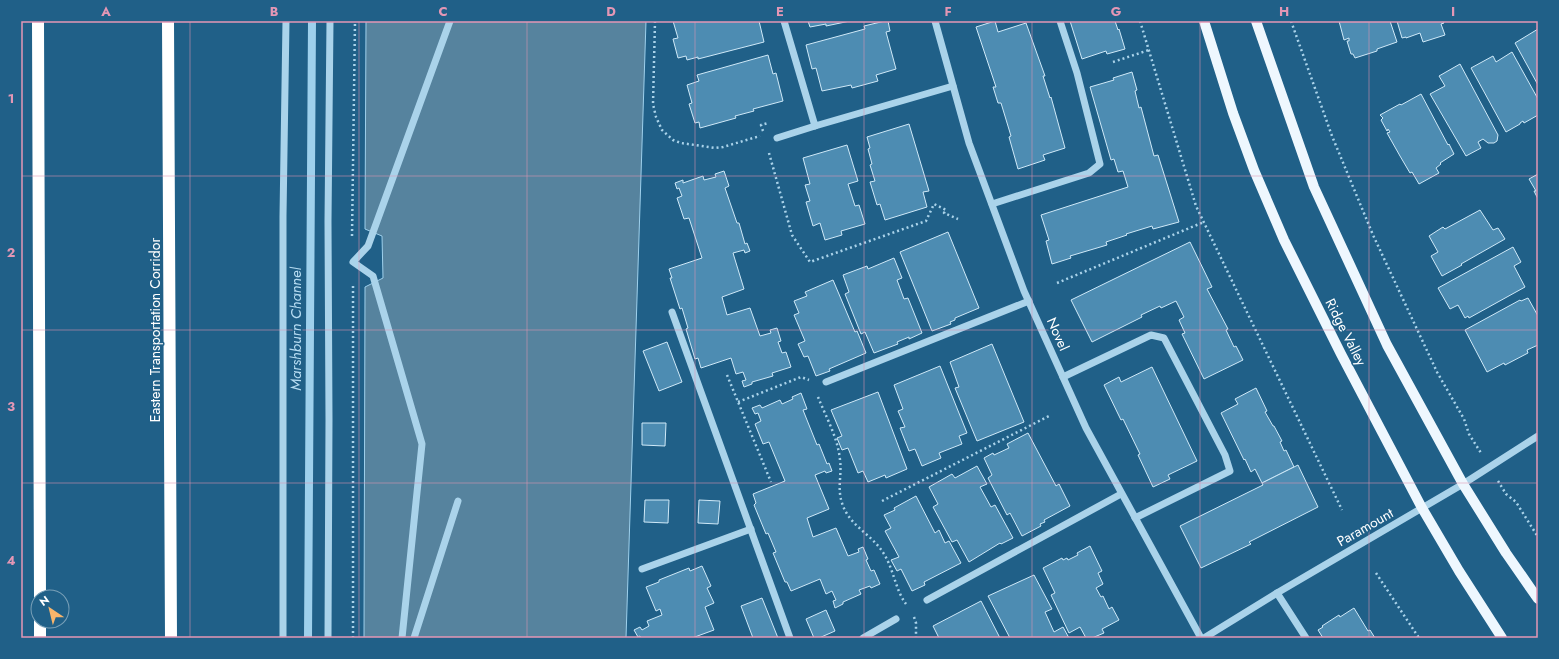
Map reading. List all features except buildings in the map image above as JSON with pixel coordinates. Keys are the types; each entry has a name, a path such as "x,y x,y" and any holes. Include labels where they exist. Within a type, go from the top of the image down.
{"highway":[{"path":"38,21 40,589"},
{"name":"Eastern Transportation Corridor","path":"168,21 171,638"}],"main road":[{"name":"Ridge Valley","path":"1204,21 1233,114 1254,170 1284,240 1341,354 1422,508 1459,571 1502,638"},
{"path":"1256,21 1314,187 1387,345 1463,484 1538,599"}],"street":[{"path":"283,638 283,216 286,21"},
{"path":"328,638 328,221 330,21"},
{"path":"784,21 815,126"},
{"name":"Novel","path":"935,21 969,143 1029,301 1086,428 1201,638"},
{"path":"992,204 1089,173 1100,164 1077,73 1060,21"},
{"path":"402,638 422,444 373,276 353,262 368,246 450,22"},
{"path":"777,138 953,86"},
{"path":"826,382 1029,301"},
{"path":"672,312 790,638"},
{"path":"1063,377 1151,335 1164,338 1225,455 1230,471 1135,518"},
{"name":"Paramount","path":"1204,638 1277,593 1463,484 1538,436"},
{"path":"927,600 1121,494"},
{"path":"414,638 458,501"},
{"path":"642,569 750,529"},
{"path":"1277,593 1306,638"},
{"path":"863,638 896,619"}],"path":[{"path":"353,638 353,262 355,21"},
{"path":"655,21 654,111 662,130 668,136 681,143 714,148 724,147 764,135 761,125 773,121"},
{"path":"1140,21 1196,206 1342,510"},
{"path":"1291,21 1332,136 1373,235 1437,372 1464,420 1469,434"},
{"path":"1113,62 1148,50"},
{"path":"768,149 792,235 810,262 926,221 934,204 946,210 944,213 958,219"},
{"path":"1057,283 1204,222"},
{"path":"727,375 771,482"},
{"path":"738,402 801,377 808,379 812,384"},
{"path":"815,391 835,439 839,453 841,462 839,490 846,513 856,526 884,553 900,596 908,608"},
{"path":"882,501 1051,415"},
{"path":"1506,494 1516,502 1538,537"},
{"path":"1376,573 1419,638"},
{"path":"913,615 916,623 916,638"}],"water":[{"path":"366,21 646,21 626,638 364,638 365,287 383,278 382,236 365,229"}],"waterway":[{"name":"Marshburn Channel","path":"308,638 312,21"}]}
